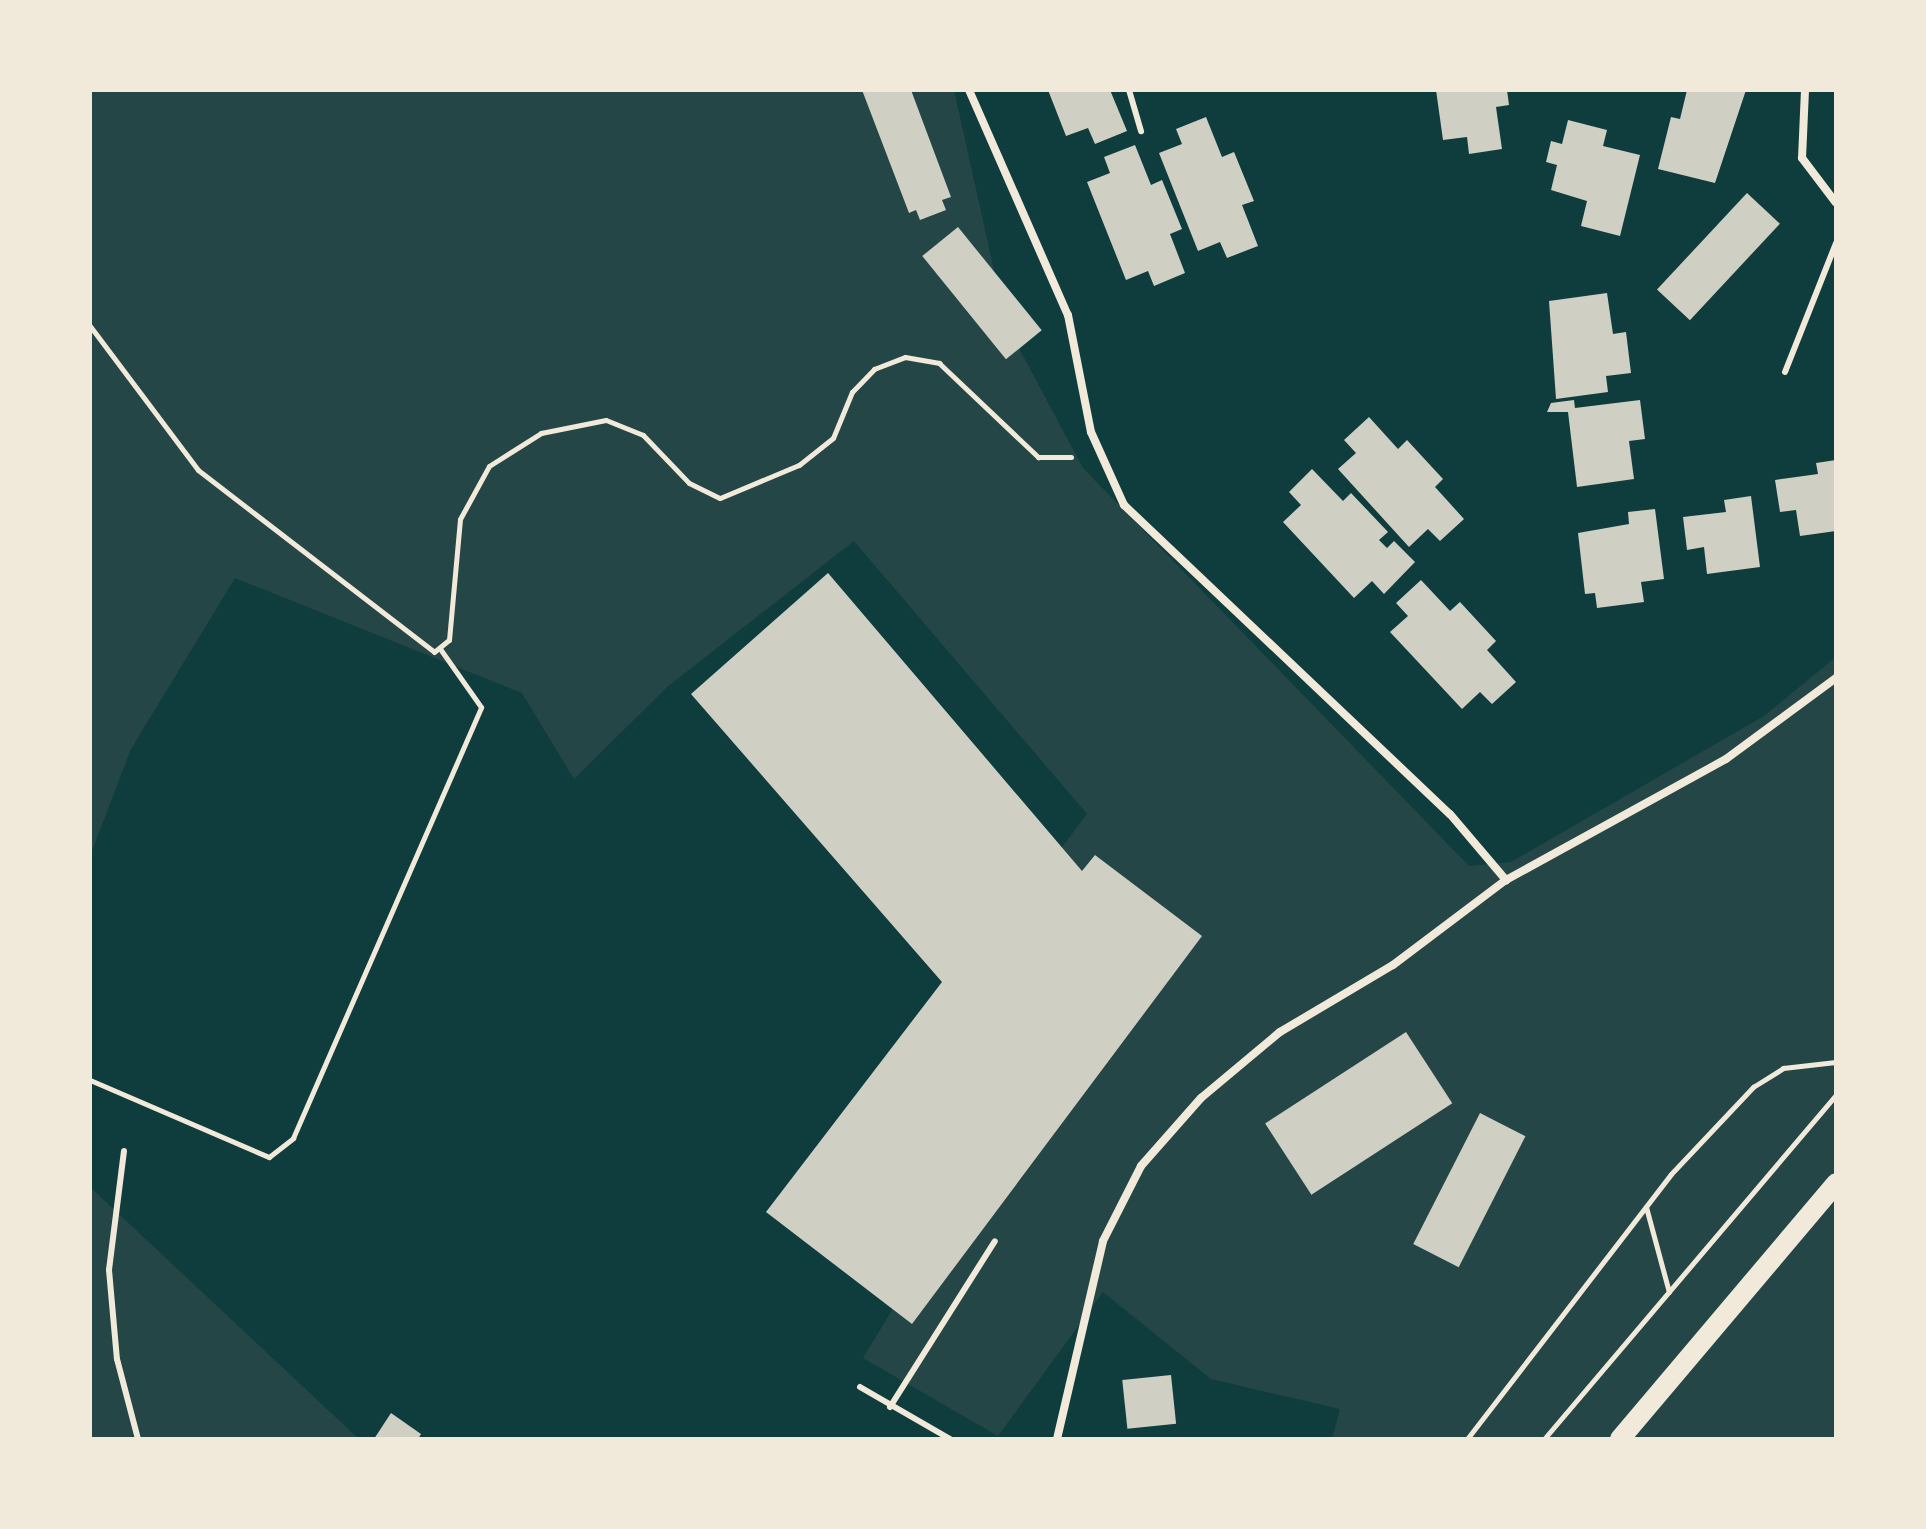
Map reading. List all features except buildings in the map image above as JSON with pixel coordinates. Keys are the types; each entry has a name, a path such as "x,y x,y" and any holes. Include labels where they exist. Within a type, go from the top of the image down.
{"main road":[{"path":"1620,1439 1836,1183"}],"street":[{"path":"969,90 1068,315 1100,457 1124,505 1152,536 1399,764 1506,880"},
{"path":"1805,90 1802,158 1836,203"},
{"path":"1057,1439 1103,1241 1141,1166 1172,1128 1280,1032 1393,965 1506,880 1726,759 1836,678"}],"lane":[{"path":"1129,90 1141,131"},
{"path":"1785,372 1836,243"},
{"path":"124,1151 109,1270 117,1359 138,1439"},
{"path":"890,1407 995,1241"},
{"path":"860,1387 950,1439"}],"path":[{"path":"90,326 198,470 415,642 441,650 481,707 293,1138 269,1157 90,1080"},
{"path":"441,650 449,640 451,587 460,519 489,466 541,433 606,420 643,435 689,483 720,498 799,465 833,438 852,392 874,369 905,357 939,363 1038,457 1100,457"},
{"path":"1467,1439 1646,1206 1767,1076 1807,1061 1836,1062"},
{"path":"1544,1439 1836,1095"},
{"path":"1646,1206 1669,1292"},
{"path":"644,1439 702,1439"}],"shaded area":[{"path":"90,90 954,90 1006,324 1083,468 1469,866 1511,862 1764,716 1836,657 1836,1439 1332,1439 1340,1409 1211,1379 1103,1292 998,1436 863,1358 954,1208 1010,916 1087,814 854,541 667,687 574,779 522,693 235,578 131,749 90,856"},
{"path":"90,1187 359,1439 90,1439"}]}
